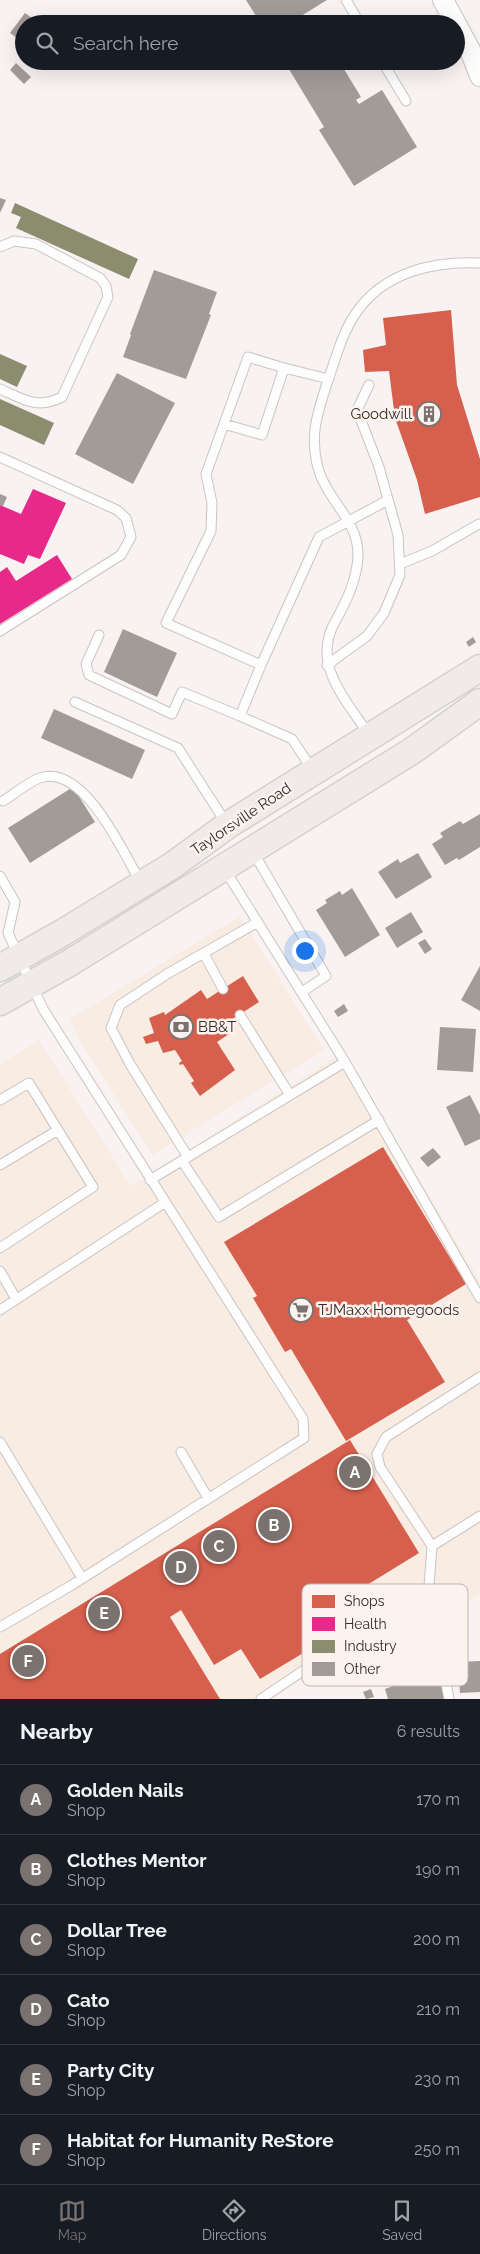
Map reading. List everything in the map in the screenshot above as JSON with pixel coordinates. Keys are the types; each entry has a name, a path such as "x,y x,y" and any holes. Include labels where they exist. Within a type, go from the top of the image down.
{"main road":[{"name":"Taylorsville Road","path":"10,963 173,865 228,825 480,668"},
{"name":"Taylorsville Road","path":"0,1002 71,962 412,751 480,702"}],"street":[{"path":"443,0 451,15"},
{"path":"465,41 480,76"}],"lane":[{"path":"346,0 355,15"},
{"path":"387,70 406,101"},
{"path":"0,247 14,241 36,244 100,278 106,286 108,297 62,397 52,402 34,404 0,390"},
{"path":"370,737 327,666 326,647 328,637 354,581 358,556 356,536 349,520 325,487 318,469 313,440 315,422 344,335 356,313 381,288 410,271 436,264 480,263"},
{"path":"261,665 166,623 211,531 212,504 206,474 248,356 284,368 329,379"},
{"path":"224,424 262,435 284,368"},
{"path":"327,666 367,636 384,613 400,575 398,535 379,467 357,410 369,385"},
{"path":"0,457 117,510 126,518 131,536 121,555 0,631"},
{"path":"240,716 319,537 388,500"},
{"path":"400,564 432,551 479,524"},
{"path":"99,635 86,664 89,676 172,714 182,692 240,716 292,739 314,771"},
{"path":"75,702 178,748 228,825"},
{"path":"3,801 42,777 52,776 79,788 93,803 142,884"},
{"path":"252,850 326,976 302,992"},
{"path":"224,867 345,1062 480,1298"},
{"path":"0,876 15,902 4,932 10,963 32,984 43,1009 164,1203 303,1419 304,1438 82,1578 0,1627"},
{"path":"258,922 167,974 120,1005 111,1028 219,1217 379,1120"},
{"path":"204,954 223,988"},
{"path":"240,1015 290,1095"},
{"path":"150,1180 345,1062"},
{"path":"0,1100 29,1083 93,1188 0,1248"},
{"path":"0,1165 58,1130"},
{"path":"0,1310 164,1203"},
{"path":"0,1271 16,1299"},
{"path":"429,1584 432,1546 380,1467 377,1454 386,1438 480,1377"},
{"path":"0,1442 82,1578"},
{"path":"181,1452 208,1498"},
{"path":"432,1546 480,1516"},
{"path":"262,1699 302,1672"},
{"path":"446,1686 449,1699"}],"shaded area":[{"path":"240,916 324,1050 152,1155 79,1039 70,1019"},
{"path":"39,1040 131,1186 344,1052 480,1281 480,1595 468,1600 468,1584 302,1584 302,1680 272,1699 0,1699 0,1064"}],"building: Shops":[{"name":"Goodwill","path":"451,310 457,385 480,459 480,497 425,514 417,480 395,418 389,371 365,372 363,350 386,345 383,318"},
{"path":"243,976 259,1002 223,1025 229,1034 217,1042 235,1070 200,1096 191,1083 194,1081 183,1064 180,1065 179,1063 182,1061 175,1050 163,1053 158,1041 146,1044 143,1037 154,1033 149,1018 164,1012 165,1015 201,990 207,999"},
{"path":"383,1147 466,1284 407,1320 445,1382 346,1441 291,1349 285,1352 253,1298 257,1296 224,1242"},
{"path":"350,1440 419,1553 369,1584 302,1584 302,1654 260,1679 241,1649 214,1665 181,1610 170,1617 220,1699 0,1699 0,1654"}],"building: Health":[{"path":"33,489 66,503 40,559 28,555 24,564 0,554 0,505 21,514"},
{"path":"57,555 72,579 0,624 0,572 7,567 16,581"}],"building: Industry":[{"path":"15,203 138,259 129,279 16,228 21,217 11,213"},
{"path":"0,354 27,366 17,387 0,379"},
{"path":"0,399 54,423 44,445 0,425"}],"building: Other":[{"path":"246,0 327,0 303,15 255,15"},
{"path":"15,26 15,37 10,33"},
{"path":"15,64 15,70 24,70 31,77 24,84 10,70"},
{"path":"289,70 344,70 361,97 356,100 359,104 382,90 417,147 354,186 319,130 324,127"},
{"path":"0,198 6,200 0,213"},
{"path":"154,270 217,292 209,314 211,315 186,379 123,357"},
{"path":"117,373 175,403 133,484 75,454"},
{"path":"0,494 7,497 3,506 0,505"},
{"path":"123,629 177,653 157,697 104,672"},
{"path":"473,637 476,642 469,647 466,642"},
{"path":"54,709 145,750 132,779 41,738"},
{"path":"73,787 95,822 30,863 8,828"},
{"path":"480,814 480,847 459,860 457,858 445,865 432,844 443,837 440,833 460,821 463,824"},
{"path":"418,853 432,877 396,899 378,872 398,859 400,863"},
{"path":"352,888 380,935 345,957 316,910 327,903 325,900 340,891 342,895"},
{"path":"411,912 423,932 397,948 385,928"},
{"path":"425,939 432,949 425,954 418,943"},
{"path":"480,966 480,1011 461,1000"},
{"path":"344,1004 348,1011 338,1017 334,1011"},
{"path":"440,1027 476,1029 473,1072 437,1070"},
{"path":"470,1095 480,1115 480,1139 465,1146 446,1107"},
{"path":"433,1148 441,1157 428,1167 420,1158"},
{"path":"480,1661 480,1692 460,1693 460,1686 468,1686 468,1662"},
{"path":"393,1686 444,1686 449,1699 388,1699 385,1689"},
{"path":"371,1689 374,1697 366,1699 363,1692"}],"place":[{"name":"Goodwill","path":"429,414"},
{"name":"BB&T","path":"181,1027"},
{"name":"TJMaxx Homegoods","path":"301,1310"},
{"name":"Golden Nails","path":"355,1472"},
{"name":"Clothes Mentor","path":"274,1525"},
{"name":"Dollar Tree","path":"219,1546"},
{"name":"Cato","path":"181,1567"},
{"name":"Party City","path":"104,1613"},
{"name":"Habitat for Humanity ReStore","path":"28,1661"}]}
